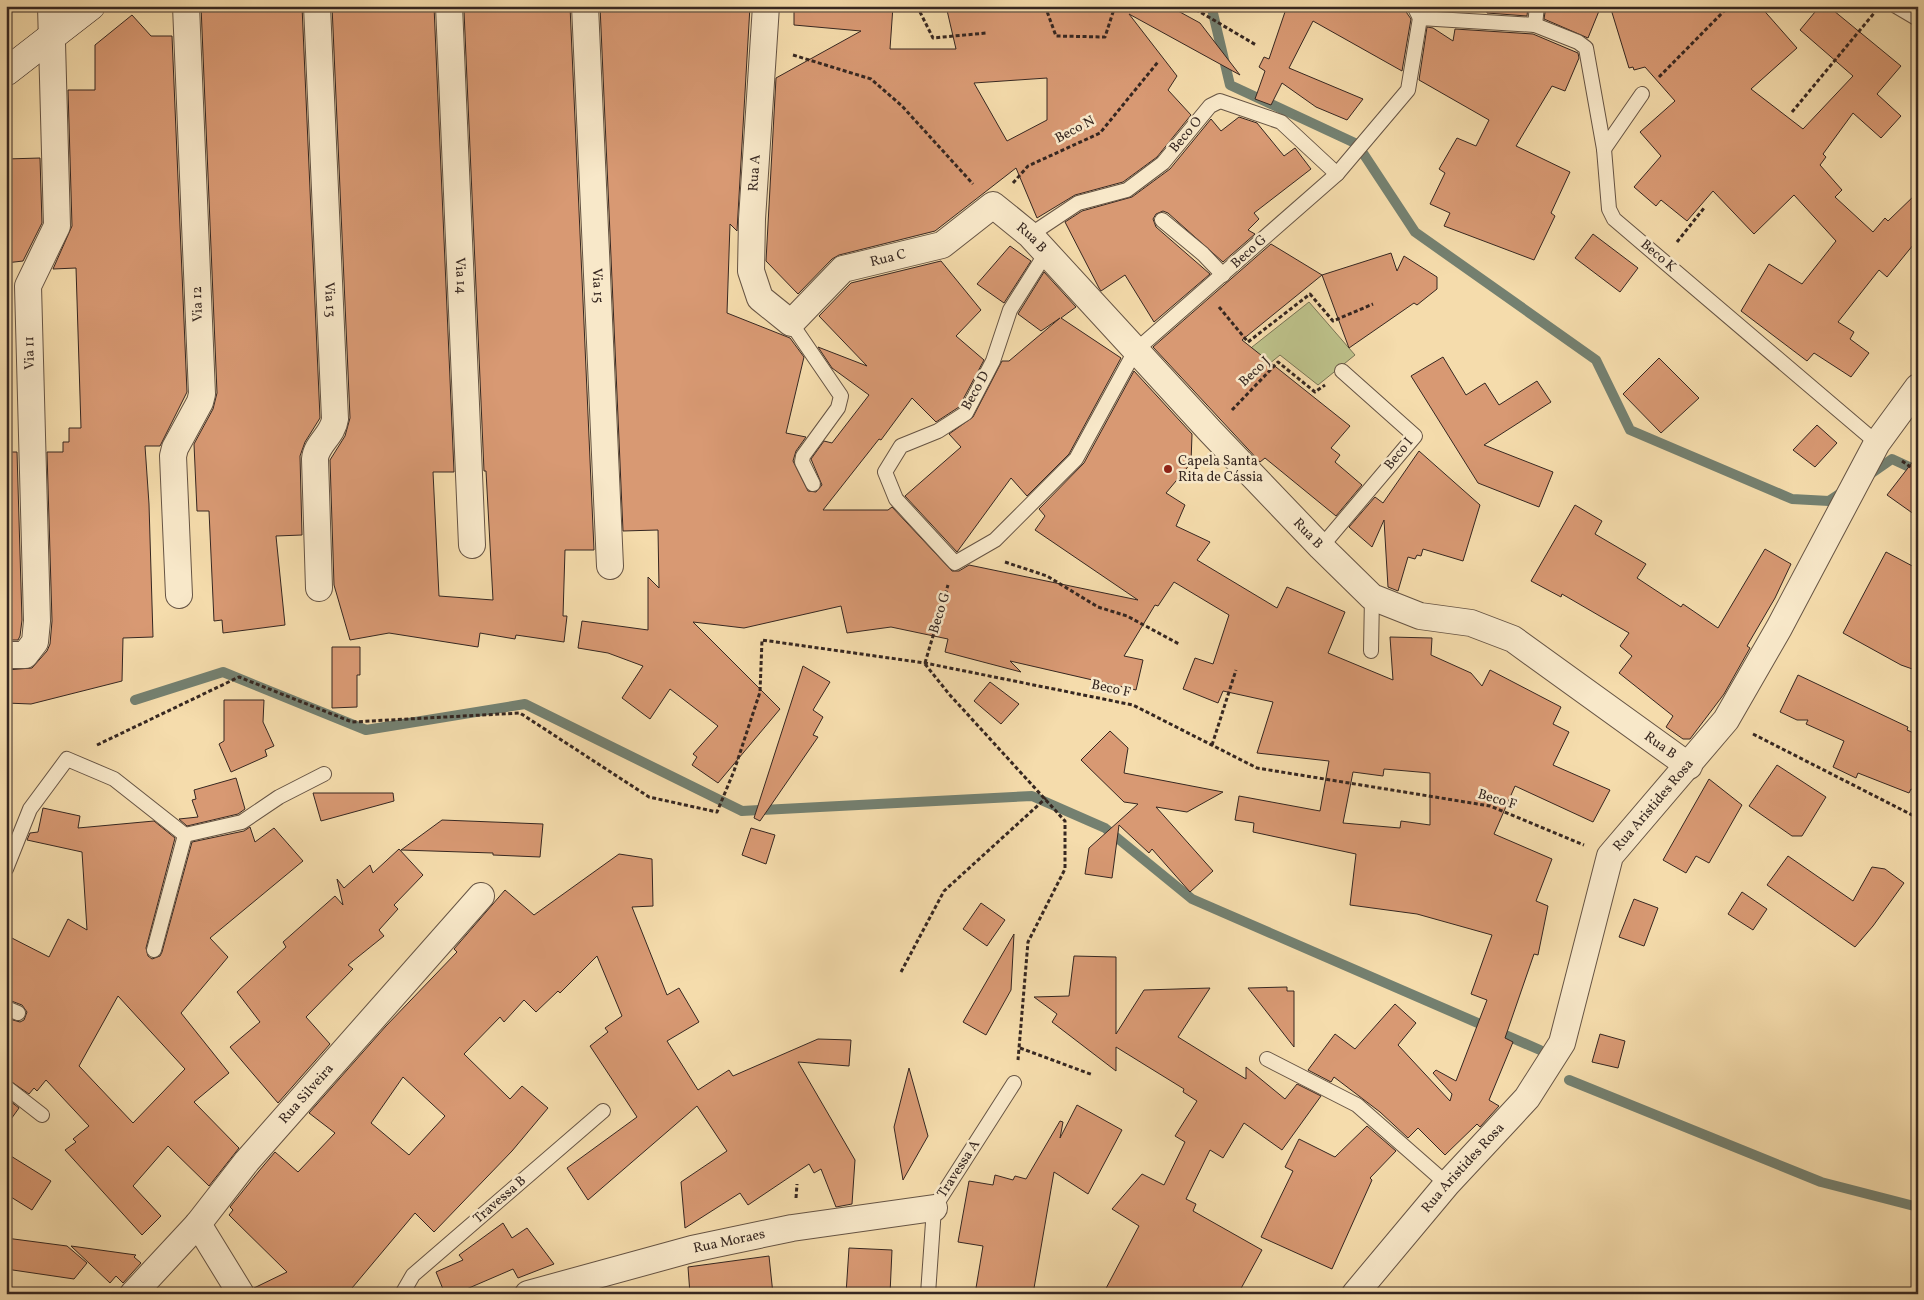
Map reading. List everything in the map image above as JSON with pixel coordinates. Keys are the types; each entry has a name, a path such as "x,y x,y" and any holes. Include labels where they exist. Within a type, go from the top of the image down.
{"street":[{"name":"Via 11","path":"6,655 25,655 36,642 28,286 57,226 52,6"},
{"path":"6,72 91,6"},
{"name":"Via 12","path":"179,595 173,452 200,402 202,394 186,6"},
{"name":"Via 13","path":"317,6 335,419 333,428 317,451 315,460 319,588"},
{"name":"Via 14","path":"449,6 472,545"},
{"name":"Via 15","path":"585,6 610,566"},
{"name":"Rua A","path":"766,6 752,219 751,271 760,298 791,323"},
{"name":"Rua B","path":"986,198 1038,244 1211,432 1320,547 1372,597 1420,616 1471,624 1513,639 1688,766"},
{"name":"Rua C","path":"791,323 843,269 942,246 986,198"},
{"name":"Rua Aristides Rosa","path":"1355,1294 1447,1184 1528,1098 1562,1043 1610,856 1726,720 1779,628 1877,443 1918,387"},
{"name":"Rua Silveira","path":"133,1294 198,1224 247,1161 482,896"},
{"name":"Rua Moraes","path":"528,1294 692,1249 792,1228 934,1208"},
{"path":"198,1224 241,1294"}],"lane":[{"path":"1534,25 1537,6"},
{"path":"1896,6 1918,19"},
{"name":"Beco G","path":"955,563 994,540 1076,459 1135,351 1205,292 1337,174 1408,90 1417,12 1534,25"},
{"name":"Beco K","path":"1534,25 1578,42 1586,48 1604,149 1611,214 1877,443"},
{"path":"1604,149 1642,94"},
{"name":"Beco O","path":"1038,244 1078,203 1127,190 1163,164 1210,106 1220,101 1281,122 1337,174"},
{"path":"1162,220 1203,254 1223,275"},
{"name":"Beco D","path":"955,563 896,498 885,472 901,446 938,431 966,413 993,361 1010,310 1038,244"},
{"path":"791,323 841,396 838,408 803,456 802,462 813,484"},
{"name":"Beco I","path":"1320,547 1416,436 1342,371"},
{"path":"1371,651 1372,597"},
{"path":"6,869 30,809 67,759 114,779 185,835"},
{"path":"185,835 242,822 279,797 324,774"},
{"path":"154,950 185,835"},
{"path":"1267,1058 1357,1105 1447,1184"},
{"name":"Travessa A","path":"928,1294 934,1208 1014,1084"},
{"path":"6,1087 42,1115"},
{"name":"Travessa B","path":"402,1294 413,1275 603,1111"}],"path":[{"path":"917,6 933,38 986,32"},
{"path":"1045,6 1056,36 1105,38 1115,6"},
{"path":"1190,6 1256,44"},
{"path":"1642,94 1729,6"},
{"path":"1792,112 1880,6"},
{"path":"764,46 871,79 902,106 986,198"},
{"name":"Beco N","path":"986,198 1028,166 1100,133 1158,62"},
{"path":"1663,260 1704,208"},
{"path":"1205,292 1248,342 1310,294 1333,321 1373,304"},
{"name":"Beco J","path":"1211,432 1278,362 1315,392 1342,371"},
{"path":"994,540 1002,562 1047,576 1098,607 1127,616 1179,644"},
{"name":"Beco G","path":"925,663 955,563"},
{"name":"Beco F","path":"67,759 239,677 352,722 520,713 649,797 717,812 734,771 760,692 762,640 925,663 1133,705 1257,768 1490,806 1610,856"},
{"path":"925,663 949,694 1065,821 1065,869 1028,942 1020,1048 1014,1084"},
{"path":"1212,745 1236,670"},
{"path":"1726,720 1918,818"},
{"path":"901,972 944,891 1046,798"},
{"path":"1020,1048 1093,1075"}],"green space":[{"path":"1309,302 1355,355 1318,385 1280,355 1263,369 1247,351"}],"building":[{"path":"201,6 302,6 320,418 305,442 300,456 302,535 276,536 285,625 223,633 222,620 214,621 209,511 197,511 194,444 213,409 217,393"},
{"path":"332,6 434,6 454,472 433,472 439,596 493,600 486,471 484,471 464,11 517,6 570,6 594,550 565,550 563,616 567,616 564,642 516,635 515,639 480,633 478,647 389,633 350,640 334,585 330,460 345,436 350,418"},
{"path":"600,6 750,6 737,231 730,224 727,313 790,338 804,357 786,433 806,437 796,451 793,461 808,491 816,492 822,485 811,459 824,441 832,443 869,395 832,368 818,347 867,366 819,316 851,283 941,261 981,310 956,336 984,360 959,407 936,422 912,398 881,440 879,439 823,510 888,510 892,507 952,571 959,571 969,565 1138,600 1035,530 1045,516 1039,509 1084,463 1134,371 1192,434 1191,463 1166,493 1185,505 1176,526 1210,542 1197,560 1277,608 1287,587 1345,612 1328,653 1393,680 1390,637 1432,638 1431,655 1471,673 1482,686 1490,670 1561,707 1553,724 1569,732 1553,765 1610,790 1593,822 1515,786 1494,834 1552,859 1536,901 1548,906 1538,955 1534,954 1505,1038 1513,1042 1489,1100 1499,1106 1480,1127 1477,1124 1445,1155 1418,1128 1408,1138 1380,1112 1334,1077 1331,1082 1308,1070 1335,1034 1355,1049 1395,1004 1416,1023 1398,1045 1450,1101 1452,1094 1433,1073 1436,1070 1456,1081 1487,1000 1471,994 1492,935 1417,914 1350,905 1356,854 1253,832 1254,823 1235,820 1239,796 1320,811 1329,761 1257,753 1273,702 1223,691 1218,703 1183,689 1195,658 1213,664 1229,615 1174,582 1158,606 1155,605 1124,656 1143,660 1136,690 1010,661 1021,672 945,652 948,639 891,627 847,633 841,606 744,628 693,622 780,709 718,783 692,765 697,757 693,754 718,726 670,689 650,719 622,698 643,666 608,653 578,648 582,621 648,630 648,577 659,588 658,530 623,531","holes":["1384,769 1430,773 1430,825 1401,821 1400,828 1343,823 1353,772 1383,776"]},
{"path":"794,6 893,6 890,49 956,49 946,6 1169,6 1200,23 1240,75 1129,14 1177,76 1168,90 1191,115 1157,157 1123,182 1075,195 1037,218 1016,168 935,231 839,255 832,259 798,294 766,261 776,78 861,31 794,25","holes":["1047,78 1047,120 1007,141 974,83"]},
{"path":"1287,6 1402,6 1411,19 1402,71 1313,21 1289,68 1363,99 1347,120 1316,107 1282,83 1271,105 1255,99 1265,71 1259,67 1264,57 1269,59"},
{"path":"1486,6 1528,6 1527,16 1487,13"},
{"path":"1546,6 1601,6 1588,38 1544,19"},
{"path":"1610,6 1760,6 1797,48 1751,89 1803,129 1853,76 1800,30 1820,6 1828,6 1901,66 1877,94 1901,116 1881,138 1853,113 1823,154 1826,157 1820,165 1842,190 1835,197 1873,232 1885,218 1888,221 1918,192 1918,239 1887,277 1879,270 1838,322 1854,332 1850,339 1869,353 1851,377 1814,353 1807,361 1741,311 1769,264 1802,284 1836,241 1794,195 1754,234 1713,191 1687,221 1661,200 1656,206 1634,187 1661,156 1640,132 1675,101 1645,67 1634,70 1633,67 1629,68"},
{"path":"132,15 151,36 172,36 187,392 160,446 145,446 149,504 153,637 123,638 122,681 31,704 6,703 6,670 32,668 47,651 50,644 52,621 47,452 63,452 63,442 69,442 69,428 81,428 76,268 53,269 72,226 68,90 95,90 95,45"},
{"path":"1427,27 1433,28 1453,41 1455,29 1533,34 1578,53 1579,58 1565,91 1552,86 1516,146 1570,172 1551,213 1555,216 1534,260 1444,226 1450,213 1430,204 1445,173 1439,169 1457,138 1476,146 1489,120 1419,80"},
{"path":"1239,117 1257,123 1284,156 1295,148 1311,169 1254,213 1259,219 1248,230 1255,234 1223,262 1168,213 1163,211 1156,214 1153,219 1156,227 1210,274 1154,322 1125,275 1101,291 1065,222 1082,211 1132,197 1170,169 1211,119 1221,131"},
{"path":"40,158 42,223 23,261 6,263 6,159"},
{"path":"1593,234 1638,268 1620,292 1575,258"},
{"path":"1271,244 1322,275 1242,340 1350,426 1331,448 1340,455 1335,462 1362,485 1336,516 1265,458 1260,462 1153,347"},
{"path":"1010,246 1031,261 1004,303 977,284"},
{"path":"1391,253 1397,271 1404,256 1437,277 1437,289 1417,305 1414,303 1349,348 1322,275"},
{"path":"1044,272 1076,307 1061,318 1121,358 1069,454 1027,496 1011,478 957,552 905,496 961,447 949,434 973,417 1002,361 1009,361 1060,318 1041,331 1018,314"},
{"path":"1443,357 1466,395 1485,383 1499,405 1537,381 1551,402 1484,445 1553,472 1539,507 1478,483 1411,376"},
{"path":"1659,358 1699,398 1661,433 1623,394"},
{"path":"1817,425 1837,443 1815,467 1793,450"},
{"path":"1419,451 1480,505 1463,561 1423,549 1421,556 1417,555 1415,559 1408,557 1398,591 1388,587 1384,520 1372,547 1349,527 1375,497 1383,503"},
{"path":"6,452 17,452 22,620 18,640 6,640"},
{"path":"1918,455 1918,517 1887,495"},
{"path":"1575,505 1602,521 1595,534 1646,564 1637,578 1681,607 1683,604 1718,628 1765,549 1791,564 1775,598 1747,646 1750,648 1724,694 1690,739 1683,739 1666,727 1673,716 1619,673 1632,656 1620,646 1629,633 1562,594 1561,597 1531,581"},
{"path":"1886,552 1918,569 1918,671 1901,665 1843,633"},
{"path":"332,647 360,647 360,675 357,675 357,707 332,708"},
{"path":"803,666 830,682 813,710 823,717 813,735 818,737 760,821 754,818"},
{"path":"1798,675 1908,727 1907,730 1918,735 1918,792 1911,789 1909,793 1858,773 1856,778 1833,767 1844,741 1806,724 1808,720 1797,720 1780,712"},
{"path":"990,682 1019,704 1001,724 974,701"},
{"path":"224,700 264,700 263,722 274,746 265,750 267,756 231,772 219,744 224,741"},
{"path":"1110,731 1128,748 1124,773 1223,792 1187,812 1156,807 1213,871 1190,892 1152,849 1149,853 1119,825 1112,878 1085,874 1089,848 1138,804 1124,802 1081,760"},
{"path":"1777,765 1826,797 1802,836 1792,836 1749,806"},
{"path":"236,778 245,809 238,814 187,826 179,819 198,817 192,800 196,799 194,790"},
{"path":"1709,779 1742,805 1709,863 1696,856 1686,873 1663,860"},
{"path":"313,793 393,793 394,801 321,821"},
{"path":"43,808 80,816 78,828 154,821 175,838 146,948 148,956 152,959 160,956 162,952 192,842 244,831 250,827 255,842 274,828 303,861 210,938 228,957 181,1013 229,1073 194,1102 239,1148 209,1186 168,1146 133,1186 161,1216 142,1235 65,1150 76,1142 73,1139 89,1126 46,1080 37,1091 34,1088 29,1094 6,1078 6,1018 20,1022 24,1020 27,1012 22,1005 6,999 6,935 49,957 68,919 87,930 82,852 27,840 30,833 38,832","holes":["118,996 185,1069 133,1123 79,1066"]},
{"path":"442,820 543,824 540,857 493,855 493,853 401,850"},
{"path":"751,828 775,835 766,864 742,855"},
{"path":"399,849 423,875 394,905 398,909 379,930 384,936 348,965 353,969 306,1017 330,1044 278,1103 230,1047 260,1022 237,992 286,947 283,942 335,896 343,905 337,879 344,888 370,865 373,873"},
{"path":"619,854 652,859 653,906 632,907 667,995 679,988 699,1022 667,1041 698,1090 729,1070 733,1076 818,1039 851,1040 849,1066 798,1062 855,1160 852,1204 836,1207 821,1169 814,1173 809,1164 748,1205 740,1193 685,1228 681,1182 727,1151 697,1106 588,1200 567,1168 637,1117 590,1046 608,1032 605,1028 622,1016 597,956 560,993 558,991 536,1012 524,1000 504,1022 500,1017 464,1054 510,1099 522,1086 548,1108 512,1151 434,1232 415,1213 347,1294 256,1294 254,1288 287,1272 229,1215 233,1210 230,1207 275,1152 298,1172 335,1133 309,1113 386,1026 457,952 454,949 505,890 534,915","holes":["403,1077 445,1116 409,1155 371,1123"]},
{"path":"1788,856 1853,901 1872,867 1885,869 1904,883 1873,926 1855,947 1767,885"},
{"path":"1742,892 1767,909 1753,930 1728,914"},
{"path":"1634,899 1658,908 1644,946 1619,937"},
{"path":"981,903 1005,920 987,946 963,929"},
{"path":"1014,934 1011,990 986,1035 963,1022"},
{"path":"1074,956 1116,957 1116,1034 1144,990 1210,988 1178,1037 1246,1079 1246,1067 1285,1099 1297,1084 1321,1096 1282,1150 1244,1123 1223,1158 1210,1150 1186,1199 1196,1204 1193,1211 1262,1250 1238,1294 1103,1294 1139,1226 1112,1209 1142,1174 1164,1185 1185,1142 1175,1136 1197,1101 1183,1092 1184,1089 1116,1047 1116,1071 1052,1022 1057,1014 1034,997 1069,996"},
{"path":"1287,987 1287,991 1294,991 1294,1047 1248,988"},
{"path":"1600,1034 1625,1041 1618,1068 1592,1062"},
{"path":"909,1068 928,1136 903,1180 894,1127"},
{"path":"6,1098 19,1108 6,1126"},
{"path":"1077,1105 1122,1130 1088,1194 1054,1172 1033,1294 975,1294 983,1246 958,1242 969,1181 993,1185 995,1175 1013,1180 1015,1176 1026,1179 1060,1121 1063,1122 1060,1138"},
{"path":"1367,1126 1396,1151 1370,1178 1372,1180 1332,1269 1261,1237 1293,1171 1285,1167 1299,1139 1335,1157"},
{"path":"6,1153 51,1181 32,1210 6,1194"},
{"path":"503,1223 512,1238 527,1228 554,1264 518,1278 513,1269 455,1294 445,1294 436,1272 463,1260 459,1255"},
{"path":"6,1238 67,1246 87,1263 74,1279 6,1269"},
{"path":"71,1246 136,1255 134,1257 141,1263 123,1283 116,1276 110,1283"},
{"path":"849,1248 892,1250 890,1294 846,1294"},
{"path":"769,1256 773,1294 690,1294 688,1267"}],"waterway":[{"path":"1208,6 1212,9 1230,85 1357,144 1415,232 1596,360 1630,430 1792,499 1829,501 1844,491"},
{"path":"1869,475 1892,459 1918,471"},
{"path":"135,700 223,672 366,730 525,704 742,811 1032,796 1105,828 1192,899 1540,1050"},
{"path":"1569,1080 1821,1182 1918,1207"}],"place":[{"name":"Capela Santa Rita de Cássia","path":"1168,469"}]}
